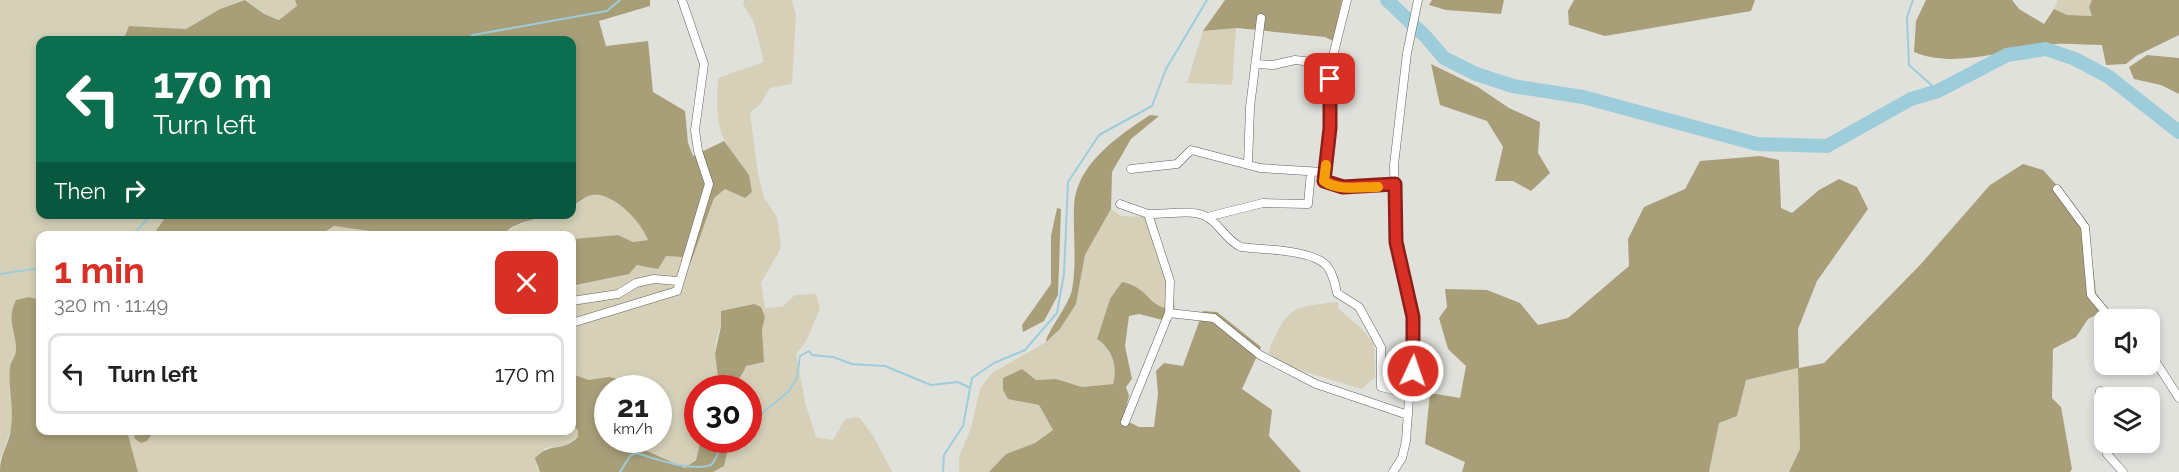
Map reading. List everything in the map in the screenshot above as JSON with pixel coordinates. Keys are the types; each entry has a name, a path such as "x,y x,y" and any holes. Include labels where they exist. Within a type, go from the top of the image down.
{"street":[{"path":"576,322 677,291 678,281 709,184 698,151 695,130 704,64 682,0"},
{"path":"1347,0 1331,64 1329,146 1323,172 1325,183 1343,187 1395,184"},
{"path":"1393,472 1402,458 1410,394 1414,327 1396,242 1395,154 1407,53 1417,4"},
{"path":"1248,165 1250,107 1262,18"},
{"path":"1256,64 1273,65 1295,60 1331,64"},
{"path":"1131,169 1177,164 1191,150 1248,165 1323,172"},
{"path":"1120,204 1148,214 1192,214 1207,217 1263,203 1308,204 1311,172"},
{"path":"2057,189 2085,228 2091,295 2103,309"},
{"path":"1125,422 1169,313 1170,281 1148,214"},
{"path":"1207,217 1232,243 1240,247 1309,255 1325,264 1332,273 1337,293 1359,307 1382,347 1381,387 1410,394"},
{"path":"576,300 618,294 636,283 654,279 678,281"},
{"path":"1169,313 1214,318 1269,360 1316,384 1408,415"},
{"path":"2160,369 2179,398"},
{"path":"2107,453 2123,472"}],"shaded area":[{"path":"0,0 245,0 220,9 186,29 129,26 125,36 36,36 36,219 164,219 156,231 36,231 36,299 29,297 15,342 17,351 11,363 12,426 0,459"},
{"path":"245,0 264,14 279,20 297,6 295,0 650,0 650,6 599,21 606,46 648,41 653,92 685,111 688,143 693,156 724,141 749,175 752,192 745,198 725,189 714,198 691,262 682,257 666,256 658,269 637,265 629,274 576,285 576,239 618,235 633,242 648,240 633,217 609,198 592,195 576,204 576,36 125,36 129,26 186,29 220,9"},
{"path":"246,0 295,0 298,6 280,20 264,14"},
{"path":"744,0 792,0 796,15 792,84 770,88 761,103 750,113 758,174 764,198 777,217 781,248 761,283 765,308 782,307 795,295 816,294 820,309 806,341 796,354 806,406 816,437 833,440 845,419 859,417 874,437 892,472 713,472 724,466 727,453 762,453 762,375 741,375 746,366 764,362 762,329 765,317 721,326 715,349 716,364 720,375 684,375 684,453 699,454 691,465 685,468 652,453 672,453 672,375 594,375 594,380 576,375 576,286 629,274 637,265 666,256 682,257 691,262 714,198 725,189 752,193 744,171 722,136 718,111 718,78 764,62 754,23 743,4"},
{"path":"1225,0 1342,0 1333,41 1325,37 1237,28 1203,31"},
{"path":"1432,0 1504,0 1501,14 1446,10 1429,5"},
{"path":"1574,0 1755,0 1751,11 1605,36 1569,25 1568,11"},
{"path":"1926,0 2012,0 2019,9 2044,24 2054,9 2067,15 2092,16 2089,7 2092,0 2179,0 2179,35 2136,56 2126,64 2106,65 2102,45 2055,44 1966,58 1931,57 1914,52 1916,21"},
{"path":"2058,0 2092,0 2089,7 2093,16 2067,15 2054,9"},
{"path":"1236,28 1232,85 1187,83 1203,31"},
{"path":"2147,55 2179,58 2179,94 2161,85 2134,79 2129,67"},
{"path":"1431,64 1478,87 1509,108 1540,122 1538,153 1550,173 1531,191 1513,181 1495,181 1503,147 1487,121 1440,105"},
{"path":"1150,115 1159,116 1131,139 1112,172 1111,209 1085,255 1076,304 1060,329 1046,342 1072,290 1075,259 1074,207 1076,192 1082,178 1100,153"},
{"path":"1760,156 1779,160 1781,208 1792,213 1819,190 1839,179 1857,187 1868,209 1817,281 1798,329 1799,368 1824,363 1920,265 1990,185 2023,164 2043,170 2073,203 2088,225 2096,293 2107,309 2094,309 2094,316 2088,319 2076,337 2053,349 2052,398 2061,407 2072,469 2070,472 1789,472 1800,449 1798,368 1746,380 1737,416 1719,423 1709,472 1462,472 1465,462 1425,444 1430,393 1460,398 1466,366 1448,349 1439,318 1447,307 1445,289 1487,290 1520,303 1538,325 1568,318 1629,266 1628,239 1644,207 1685,189 1700,161"},
{"path":"591,195 608,197 627,210 649,240 633,242 618,235 576,239 576,231 507,231 538,219 576,219 576,204"},
{"path":"1057,208 1061,209 1058,295 1044,321 1023,332 1022,325 1051,284 1051,236"},
{"path":"1111,209 1121,216 1151,217 1167,262 1176,310 1158,307 1151,298 1110,299 1097,339 1107,348 1112,359 1115,371 1113,384 1082,387 1056,379 1036,380 1003,390 1008,398 1039,405 1053,430 1035,443 1006,454 989,472 959,472 959,457 971,428 980,389 992,373 1046,342 1060,329 1076,304 1085,255"},
{"path":"164,219 536,219 518,224 507,231 370,231 334,226 326,231 156,231"},
{"path":"334,226 370,231 327,231"},
{"path":"1122,282 1137,287 1156,304 1166,308 1163,320 1139,314 1129,316 1125,346 1132,379 1126,387 1129,396 1123,419 1139,427 1154,427 1158,394 1156,371 1164,363 1183,366 1203,311 1217,312 1261,347 1242,389 1272,410 1269,436 1301,472 989,472 1006,454 1035,443 1053,430 1039,405 1008,399 1003,390 1003,378 1022,369 1036,380 1056,379 1082,387 1113,384 1115,371 1112,358 1107,348 1097,339 1110,299"},
{"path":"29,297 36,299 36,435 128,435 138,472 0,472 12,420 10,367 16,350 12,314 16,300"},
{"path":"1338,302 1338,308 1374,343 1375,377 1362,389 1296,369 1268,353 1280,327 1292,312 1299,308"},
{"path":"754,304 761,307 765,317 762,329 764,362 746,366 742,375 718,375 715,354 721,326 721,311"},
{"path":"1798,368 1800,449 1789,472 1709,472 1719,423 1737,416 1746,380"},
{"path":"576,375 594,379 594,453 652,453 685,468 696,460 698,453 727,453 724,466 713,472 540,472 535,458 547,450 567,445 578,437"},
{"path":"576,429 578,430 578,437 566,445 545,448 536,466 540,472 138,472 128,435 134,435 135,439 152,435 576,435"},
{"path":"134,435 151,435 147,441 141,443 135,439"}],"waterway":[{"path":"471,36 607,11 620,0"},
{"path":"943,472 944,455 963,426 972,378 994,363 1025,350 1057,313 1064,274 1068,182 1099,135 1152,106 1166,69 1207,0"},
{"path":"1387,0 1426,37 1444,58 1476,74 1513,86 1583,97 1757,144 1827,146 1911,99 1938,91 2007,55 2046,49 2075,59 2109,77 2179,132"},
{"path":"1913,0 1907,17 1909,65 1938,91"},
{"path":"137,231 147,219"},
{"path":"0,274 36,269"},
{"path":"762,413 789,391 797,378 800,356 809,351 812,355 833,357 852,364 885,366 931,385 958,382 970,388"},
{"path":"620,472 630,456 636,453 694,467 711,465 718,453"}],"slow traffic":[{"path":"1326,165 1323,172 1324,181 1327,184 1343,187 1378,187"}],"route":[{"path":"1330,79 1329,151 1323,172 1325,183 1343,187 1395,184 1396,242 1413,317 1413,371"}]}
